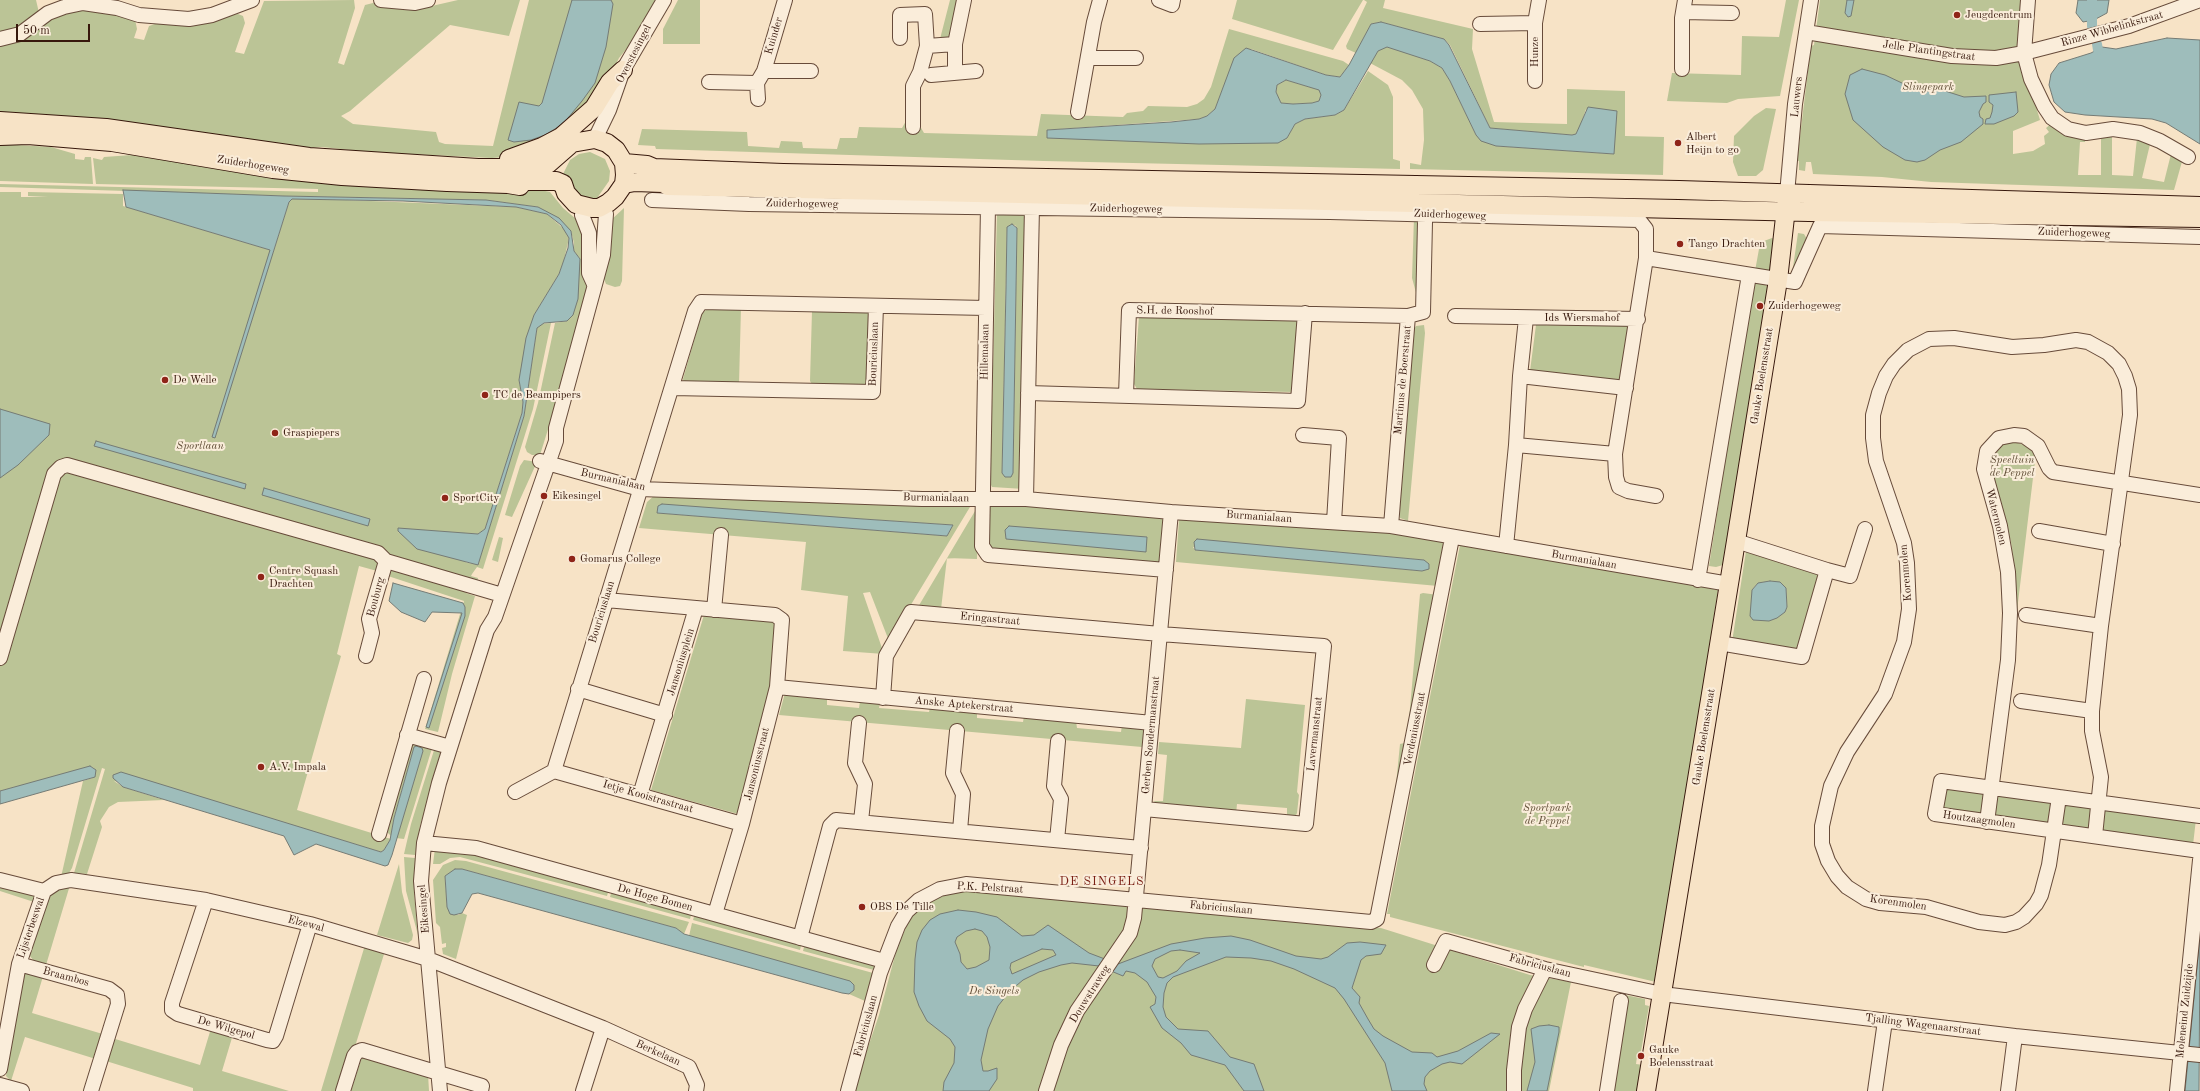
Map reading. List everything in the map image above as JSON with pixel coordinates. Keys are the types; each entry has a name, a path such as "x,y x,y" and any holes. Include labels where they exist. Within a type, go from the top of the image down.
{"main road":[{"path":"478,168 529,153 561,137 594,108 610,82 623,70"},
{"name":"Zuiderhogeweg","path":"0,121 106,128 309,157 478,168 519,181 556,173 548,164 511,165 505,176"},
{"name":"Zuiderhogeweg","path":"0,136 28,135 112,142 273,169 342,176 447,182 505,176"},
{"path":"572,142 598,143 624,176 620,192 599,211 576,204 566,193 556,173 572,142"},
{"name":"Zuiderhogeweg","path":"624,176 648,172 654,168 1786,202 2200,218"},
{"name":"Zuiderhogeweg","path":"624,176 635,182 663,183 668,186 1786,202 2200,206"},
{"name":"Gauke Boelensstraat","path":"1646,1091 1778,280 1786,202"}],"street":[{"path":"0,39 20,34 48,13 64,7 83,3 105,5 138,15 189,19 204,17 252,0"},
{"path":"381,0 415,3 428,0"},
{"name":"Overstesingel","path":"598,143 623,70 664,0"},
{"name":"Kuinder","path":"758,99 761,77 785,0"},
{"path":"955,72 955,44 964,0"},
{"path":"1078,112 1100,0"},
{"path":"1159,0 1172,5 1173,0"},
{"name":"Hunze","path":"1534,80 1535,23 1539,0"},
{"name":"Lauwers","path":"1786,202 1795,104 1811,0"},
{"path":"2028,0 2024,53 2031,79 2044,106 2052,118 2068,129 2086,133 2113,129 2140,133 2160,141 2188,157"},
{"name":"Rinze Wibbelinkstraat","path":"2024,53 2129,26 2200,0"},
{"path":"1682,69 1684,6 1732,13"},
{"path":"900,38 900,15 925,14 927,46 920,72 913,86 913,127"},
{"name":"Hunze","path":"1480,24 1535,23"},
{"name":"Jelle Plantingstraat","path":"1806,32 1952,56 1988,59 2024,53"},
{"path":"927,46 955,44"},
{"path":"1088,58 1136,58"},
{"name":"Kuinder","path":"709,82 811,71"},
{"path":"931,75 976,71"},
{"name":"Zuiderhogeweg","path":"652,200 748,204 988,206 1383,213 1639,220 1646,229 1646,258 1795,282 1820,226 2200,237"},
{"name":"Hillemalaan","path":"983,499 988,206"},
{"path":"1026,499 1032,207"},
{"name":"Eikesingel","path":"440,1091 421,881 424,843 450,747 487,630 487,614 498,594 544,462 556,441 556,428 594,284 603,256 599,211"},
{"name":"Eikesingel","path":"594,284 589,273 589,233 599,211"},
{"name":"Martinus de Boerstraat","path":"1391,526 1408,316 1423,312 1425,222"},
{"path":"1646,258 1638,319 1615,454 1619,488 1656,496"},
{"path":"1698,580 1749,275"},
{"name":"Bouriciuslaan","path":"554,771 695,311 701,302 986,308"},
{"name":"Bouriciuslaan","path":"672,388 873,392 876,306"},
{"name":"S.H. de Rooshof","path":"1126,395 1129,310 1408,316"},
{"path":"1028,393 1298,401 1305,314"},
{"name":"Ids Wiersmahof","path":"1455,316 1638,319"},
{"path":"1506,546 1526,318"},
{"name":"Korenmolen","path":"2054,831 2046,881 2036,904 2024,917 2016,922 2004,925 1979,922 1933,909 1880,903 1866,899 1847,887 1828,861 1822,844 1821,832 1831,786 1847,752 1885,694 1904,642 1909,609 1909,586 1904,543 1876,461 1873,438 1873,415 1878,393 1886,376 1901,356 1919,343 1929,338 1954,338 2012,347 2044,345 2071,341 2088,342 2108,353 2119,364 2129,389 2130,415 2101,626 2092,711 2092,731 2101,777 2095,836"},
{"path":"1520,376 1626,388"},
{"path":"1304,435 1339,438 1334,522"},
{"name":"Watermolen","path":"1987,822 2008,660 2010,613 2008,572 2000,526 1984,469 1987,451 1999,438 2014,435 2024,436 2033,440 2038,446 2045,462 2053,472 2200,495"},
{"path":"1516,445 1615,454"},
{"name":"Burmanialaan","path":"544,462 640,489 922,499 1026,499 1171,512 1391,526 1452,538 1729,584"},
{"path":"0,658 54,474 61,467 67,465 378,553 386,561 498,594"},
{"path":"983,499 982,546 988,555 1166,570"},
{"name":"Gerben Sondermanstraat","path":"1136,900 1171,512"},
{"path":"1736,541 1850,576 1865,529"},
{"path":"2038,531 2113,544"},
{"path":"606,600 714,610 721,535"},
{"name":"Verdeniusstraat","path":"1377,919 1452,538"},
{"name":"Bouburg","path":"366,656 372,633 369,619 386,561"},
{"path":"1719,643 1802,657 1827,570"},
{"name":"Jansoniusplein","path":"640,795 696,608"},
{"name":"Jansoniusstraat","path":"714,610 775,615 782,620 776,687 742,824 715,914"},
{"name":"Eringastraat","path":"883,698 886,656 911,612 1160,634"},
{"path":"2026,615 2101,626"},
{"name":"Lavermanstraat","path":"1144,809 1306,824 1324,646 1160,634"},
{"path":"379,834 424,678"},
{"name":"Anske Aptekerstraat","path":"776,687 1152,723"},
{"path":"578,689 665,715"},
{"path":"2021,701 2092,711"},
{"path":"859,723 855,763 865,784 861,821"},
{"path":"957,731 953,773 963,794 960,831"},
{"path":"408,734 450,747"},
{"path":"1057,840 1061,799 1054,786 1058,741"},
{"path":"515,792 554,771"},
{"name":"Ietje Kooistrastraat","path":"554,771 742,824"},
{"name":"Houtzaagmolen","path":"2200,816 1941,781 1935,814 2200,851"},
{"path":"2054,831 2058,797"},
{"path":"800,938 830,826 836,820 841,819 1141,848"},
{"name":"De Hoge Bomen","path":"424,843 476,848 884,961"},
{"name":"Moleneind Zuidzijde","path":"2177,1091 2183,1054 2200,860"},
{"path":"0,880 44,891"},
{"name":"Elzewal","path":"44,891 56,883 71,880 206,900 310,924 428,958 603,1028"},
{"name":"P.K. Pelstraat","path":"884,961 890,950 898,926 907,911 919,900 940,889 966,884 1136,900"},
{"name":"Lijsterbeswal","path":"19,964 44,891"},
{"name":"De Wilgepol","path":"206,900 172,1003 172,1010 178,1014 267,1040 273,1041 276,1036 310,924"},
{"name":"Fabriciuslaan","path":"1136,900 1370,922 1377,919"},
{"name":"Douwstraweg","path":"1046,1091 1061,1045 1077,1011 1130,933 1134,918 1136,900"},
{"name":"Fabriciuslaan","path":"1434,965 1446,941 1545,969 1662,994"},
{"name":"Fabriciuslaan","path":"848,1091 884,961"},
{"path":"0,1069 19,964"},
{"name":"Braambos","path":"19,964 109,989 117,995 118,1004 90,1091"},
{"path":"1514,1091 1514,1070 1519,1027 1525,1008 1545,969"},
{"name":"Tjalling Wagenaarstraat","path":"1662,994 2015,1036 2200,1055"},
{"path":"1607,1091 1621,1001"},
{"path":"1875,1091 1885,1021"},
{"path":"583,1091 603,1028"},
{"name":"Berkelaan","path":"603,1028 689,1067 697,1085 696,1091"},
{"path":"2008,1091 2015,1036"},
{"path":"344,1091 354,1056 357,1052 362,1050 482,1086 481,1091"},
{"path":"0,1085 22,1091"}],"green space":[{"path":"0,0 36,0 40,17 48,21 76,10 94,8 135,19 137,29 134,38 144,40 149,26 155,24 238,14 243,16 245,23 235,52 244,54 264,1 354,0 355,8 338,63 344,65 365,5 373,3 390,8 423,8 458,0 520,0 509,36 450,25 350,111 341,116 353,124 436,132 439,142 445,144 493,146 529,0 656,0 641,31 619,58 605,86 573,125 503,157 492,158 370,152 322,147 309,148 0,115"},
{"path":"678,0 700,0 700,44 663,44 663,29"},
{"path":"950,0 959,0 949,38 940,39"},
{"path":"1237,0 1363,0 1333,50 1232,19"},
{"path":"1364,0 1385,0 1383,8 1473,29 1472,49 1494,122 1567,124 1567,89 1625,91 1625,136 1664,137 1663,175 1410,169 1410,163 1421,165 1424,140 1423,109 1412,90 1402,80 1370,63 1378,51 1384,47 1391,47 1430,61 1442,68 1450,81 1476,135 1496,146 1614,154 1586,109 1580,128 1576,134 1572,135 1490,128 1450,45 1444,39 1381,22 1371,24 1356,53 1347,49 1346,46 1367,2"},
{"path":"1786,0 1799,0 1780,96 1738,99 1727,103 1667,101 1672,73 1741,75 1742,36 1779,37"},
{"name":"Slingepark","path":"1820,0 2024,0 2015,61 2022,60 2040,120 2013,131 2013,154 2033,151 2045,144 2044,136 2049,132 2046,128 2052,123 2086,135 2085,142 2080,142 2078,175 2101,175 2101,136 2112,137 2112,175 2133,176 2137,138 2151,140 2142,178 2164,182 2172,150 2183,158 2174,190 1931,182 1882,177 1813,174 1811,162 1806,162 1805,171 1799,170 1799,161 1797,161 1811,46 1814,45"},
{"path":"1229,29 1343,61 1349,65 1340,77 1326,75 1251,49 1224,86 1215,109 1207,116 1199,119 1047,130 1287,138 1295,124 1305,119 1335,115 1344,110 1368,71 1388,85 1393,97 1393,159 1400,161 1400,169 1044,161 656,149 655,146 638,145 642,129 747,132 748,146 779,148 781,141 802,142 803,148 837,149 840,138 857,138 859,127 902,128 906,121 917,121 924,133 1037,136 1041,114 1123,117 1127,113 1143,111 1148,106 1187,107 1197,104 1204,99 1211,87"},
{"path":"1286,80 1320,90 1321,95 1319,101 1293,104 1281,103 1276,92 1277,85"},
{"path":"1766,108 1776,109 1763,170 1756,176 1738,176 1733,162 1734,136 1754,116"},
{"path":"0,144 51,147 75,154 75,159 84,160 85,157 91,157 93,184 0,181"},
{"path":"590,152 605,159 610,171 609,181 595,201 579,198 563,174 570,160 579,154"},
{"path":"132,155 243,171 536,189 550,192 563,208 582,224 587,281 585,297 559,394 540,455 532,455 527,452 525,447 538,403 555,323 567,321 580,259 574,251 571,231 538,207 486,200 284,196 0,187 0,184 318,192 318,189 96,184 93,158 102,160 104,157"},
{"name":"Sportlaan","path":"0,192 21,192 21,197 48,197 28,196 28,192 123,194 123,206 270,250 273,253 289,202 292,199 298,198 516,207 547,214 565,230 569,238 559,274 534,315 519,380 523,402 522,413 485,529 478,534 398,529 398,532 468,563 478,564 524,416 537,328 540,324 551,323 533,409 483,569 477,567 471,576 478,578 477,583 469,581 466,593 475,596 452,674 438,732 425,729 464,601 388,576 388,574 359,566 337,654 341,656 297,810 391,839 381,852 255,814 114,781 123,787 164,800 118,802 109,807 100,821 102,827 87,874 74,873 105,769 102,768 72,868 69,873 61,877 83,781 95,777 93,767 0,791"},
{"path":"624,208 622,281 620,286 615,287 606,284 604,279 611,220"},
{"path":"1030,212 1024,489 992,487 990,483 997,213","holes":["1015,225 1017,228 1013,473 1006,477 1002,473 1007,227"]},
{"path":"1414,217 1424,217 1418,300 1412,278"},
{"path":"1798,233 1804,234 1808,241 1792,274"},
{"path":"1772,238 1777,240 1774,272 1755,271 1759,249 1764,241"},
{"path":"1753,282 1769,286 1723,565 1716,567 1709,566"},
{"path":"710,307 741,307 739,384 684,383 683,379 702,313"},
{"path":"812,311 870,311 870,385 813,386 810,381"},
{"path":"1139,316 1297,318 1300,322 1293,392 1137,389 1134,384"},
{"path":"1424,325 1425,333 1408,521 1400,518 1399,513 1414,329 1416,326"},
{"path":"1536,325 1631,326 1623,383 1530,371"},
{"name":"Speeltuin de Peppel","path":"2015,442 2030,447 2036,453 2016,619 2015,578 2011,542 1990,465 1995,450 1998,447 2007,443"},
{"path":"524,460 537,462 512,517 505,515 520,466"},
{"path":"655,495 973,502 889,641 870,592 863,593 884,654 843,651 848,596 801,590 806,542 639,528 647,502","holes":["657,513 863,519 953,525 947,536"]},
{"path":"989,503 1164,515 1162,560 1153,564 994,550 990,547 987,526"},
{"path":"978,506 977,559 947,558"},
{"path":"1183,517 1390,531 1446,541 1438,586 1176,562 1179,520","holes":["1193,547 1314,550 1424,560 1422,571 1195,550"]},
{"path":"499,537 503,538 498,562 492,560"},
{"name":"Sportpark de Peppel","path":"1461,540 1718,590 1656,982 1584,965 1584,967 1390,917 1390,914 1387,914"},
{"path":"1746,551 1818,574 1820,577 1798,652 1732,642","holes":["1770,581 1786,588 1787,607 1785,612 1752,590 1757,584"]},
{"path":"947,558 941,609 918,607"},
{"path":"1420,594 1438,595 1408,731"},
{"path":"704,615 776,621 773,683 738,814 651,790"},
{"path":"785,693 827,698 827,705 859,708 860,701 880,703 879,708 929,712 930,707 977,712 977,718 1023,722 1024,716 1076,721 1077,728 1121,732 1122,725 1145,728 1142,747 779,715"},
{"path":"1246,699 1305,705 1297,792 1299,795 1297,813 1295,817 1287,818 1287,808 1237,804 1236,814 1157,805 1154,801 1163,801 1167,755 1158,754 1159,742 1241,748"},
{"path":"1409,742 1393,815 1400,744"},
{"path":"409,743 433,745 404,839 396,838 423,751 414,747 394,818 391,836 387,832"},
{"path":"435,747 443,749 420,826 415,855 404,854 411,824"},
{"path":"1944,787 1987,790 1984,817 1942,809"},
{"path":"1997,792 2051,799 2048,827 1994,819"},
{"path":"2063,801 2196,819 2193,845 2060,828"},
{"path":"435,848 451,848 609,889 607,896 460,857 450,858 440,864 433,864"},
{"path":"404,857 415,858 414,893 418,935 406,891"},
{"path":"455,860 466,861 689,922 684,934 676,928 462,869 445,876 447,907 458,915 462,913 467,915 456,959 443,954 442,948 446,947 446,943 442,944 440,927 436,923 433,880 443,865"},
{"path":"399,864 402,892 413,935 412,940 408,943 377,935"},
{"path":"0,883 36,893 34,902 0,891"},
{"path":"70,885 46,965 34,961 29,955 45,901 57,889"},
{"name":"De Singels","path":"963,888 1381,928 1530,975 1571,982 1549,1091 853,1091 879,1015 897,948 911,916 931,896"},
{"path":"612,890 692,912 690,919 610,897"},
{"path":"695,913 802,942 800,950 693,920"},
{"path":"692,923 873,973 865,1001 849,994 852,992 689,936"},
{"path":"805,943 876,964 874,970 803,951"},
{"path":"365,945 385,951 341,1091 321,1091"},
{"path":"29,972 44,973 32,1013 106,1035 99,1060 25,1037 11,1081 6,1076 23,980 25,974"},
{"path":"1625,995 1645,999 1645,1005 1649,1006 1640,1057 1637,1056 1636,1064 1643,1065 1638,1091 1614,1091 1628,1003 1625,1001"},
{"path":"212,1025 234,1031 222,1071 289,1091 193,1091 193,1088 106,1061 112,1038 200,1065"},
{"path":"362,1057 428,1074 429,1091 351,1091"}],"water":[{"path":"572,0 611,0 613,4 606,47 595,83 563,124 545,135 531,140 514,142 508,140 519,102 539,106 542,103"},
{"path":"1847,0 1854,0 1851,16 1848,17 1845,13"},
{"path":"2078,0 2109,0 2107,13 2094,20 2083,22 2076,13"},
{"path":"1381,22 1444,39 1449,45 1490,128 1572,135 1576,134 1588,107 1617,111 1614,154 1496,146 1481,141 1476,135 1450,81 1442,68 1430,61 1387,47 1378,51 1344,110 1335,115 1305,119 1295,124 1287,138 1278,143 1199,144 1047,138 1047,130 1171,122 1199,119 1207,116 1215,109 1234,58 1246,48 1326,75 1340,77 1349,65 1371,24","holes":["1286,80 1319,90 1321,95 1319,101 1293,104 1281,103 1276,92 1277,85"]},
{"path":"2167,38 2200,40 2200,144 2166,123 2152,119 2085,115 2065,112 2054,102 2049,85 2051,74 2059,63 2091,53 2102,47 2116,49"},
{"path":"1862,69 1885,75 1921,92 1942,90 1964,97 1986,96 1986,102 1983,104 1979,112 1980,117 1983,119 1983,124 1961,142 1940,150 1925,160 1917,162 1905,160 1883,147 1853,120 1845,94 1850,75"},
{"path":"2016,92 2018,112 2014,116 1994,124 1985,124 1986,119 1990,118 1993,105 1989,102 1989,95"},
{"path":"123,190 284,196 486,200 538,207 559,218 571,231 574,251 580,259 578,299 573,315 567,321 544,323 537,328 524,416 478,565 417,549 398,531 398,528 478,534 485,529 522,413 523,402 519,380 526,338 534,315 559,274 568,248 569,238 561,225 547,214 516,207 403,201 292,199 289,202 215,438 212,437 270,250 126,207"},
{"path":"1012,224 1017,228 1013,473 1011,477 1005,477 1002,473 1007,227"},
{"path":"0,409 50,424 49,435 18,465 0,478"},
{"path":"96,441 246,484 245,489 94,446"},
{"path":"264,488 370,519 368,526 262,495"},
{"path":"662,504 953,525 947,536 657,513 658,506"},
{"path":"1009,526 1147,537 1146,552 1006,539 1005,530"},
{"path":"1197,539 1424,560 1429,564 1429,569 1422,571 1195,550 1194,542"},
{"path":"1770,581 1780,582 1786,588 1787,607 1785,612 1777,618 1769,621 1753,620 1750,616 1752,590 1758,583"},
{"path":"393,583 463,603 465,607 465,616 429,728 426,727 462,613 432,612 425,622 401,612 389,601"},
{"path":"416,746 422,748 423,751 392,855 388,865 385,866 316,844 294,855 284,836 123,787 113,778 113,775 121,772 381,852 390,840 394,818 414,747"},
{"path":"90,766 96,770 95,777 0,804 0,791"},
{"path":"455,869 462,869 676,928 684,934 850,981 854,985 854,990 849,994 842,993 478,893 472,894 462,913 454,915 450,914 447,907 445,876"},
{"path":"958,910 976,912 997,917 1022,936 1034,935 1048,925 1089,953 1118,964 1171,944 1205,938 1231,936 1250,940 1296,956 1321,959 1328,957 1347,943 1360,942 1386,945 1381,954 1366,956 1361,960 1352,988 1360,997 1359,1003 1374,1029 1383,1036 1412,1052 1432,1053 1437,1057 1458,1051 1491,1033 1500,1034 1462,1064 1450,1062 1442,1064 1430,1071 1425,1077 1424,1084 1427,1091 1392,1091 1385,1063 1344,999 1335,988 1294,969 1271,961 1251,958 1226,957 1173,977 1167,983 1164,993 1163,1007 1166,1017 1178,1029 1208,1031 1230,1057 1254,1064 1264,1091 1244,1091 1225,1065 1191,1055 1181,1043 1162,1028 1150,1007 1155,1004 1156,997 1147,982 1135,973 1126,971 1123,976 1099,966 1072,963 1039,972 1023,980 1010,991 998,1006 988,1029 981,1060 983,1071 997,1068 997,1079 989,1091 943,1091 944,1082 954,1063 955,1047 950,1039 927,1021 914,992 917,942 922,930 930,920 940,914","holes":["975,929 982,931 987,937 990,947 989,960 976,967 967,969 961,962 960,954 955,942 957,937 966,931","1042,949 1053,950 1056,955 1012,974 1010,968 1011,963","1180,950 1200,953 1186,961 1177,971 1163,978 1158,977 1152,966 1155,959 1171,951"]},
{"path":"2200,936 2199,1091 2185,1091"},
{"path":"1549,1025 1559,1027 1559,1032 1547,1091 1527,1091 1535,1062 1531,1029"}],"waterway":[{"path":"2092,0 2092,26"},
{"path":"2097,44 2098,50"}],"place":[{"name":"Jeugdcentrum","path":"1957,15"},
{"name":"Albert Heijn to go","path":"1678,143"},
{"name":"Tango Drachten","path":"1680,244"},
{"name":"Zuiderhogeweg","path":"1760,306"},
{"name":"De Welle","path":"165,380"},
{"name":"TC de Beampipers","path":"485,395"},
{"name":"Graspiepers","path":"275,433"},
{"name":"Eikesingel","path":"544,496"},
{"name":"SportCity","path":"445,498"},
{"name":"Gomarus College","path":"572,559"},
{"name":"Centre Squash Drachten","path":"261,577"},
{"name":"A.V. Impala","path":"261,767"},
{"name":"OBS De Tille","path":"862,907"},
{"name":"Gauke Boelensstraat","path":"1641,1056"}],"district":[{"name":"DE SINGELS","path":"1102,882"}]}
